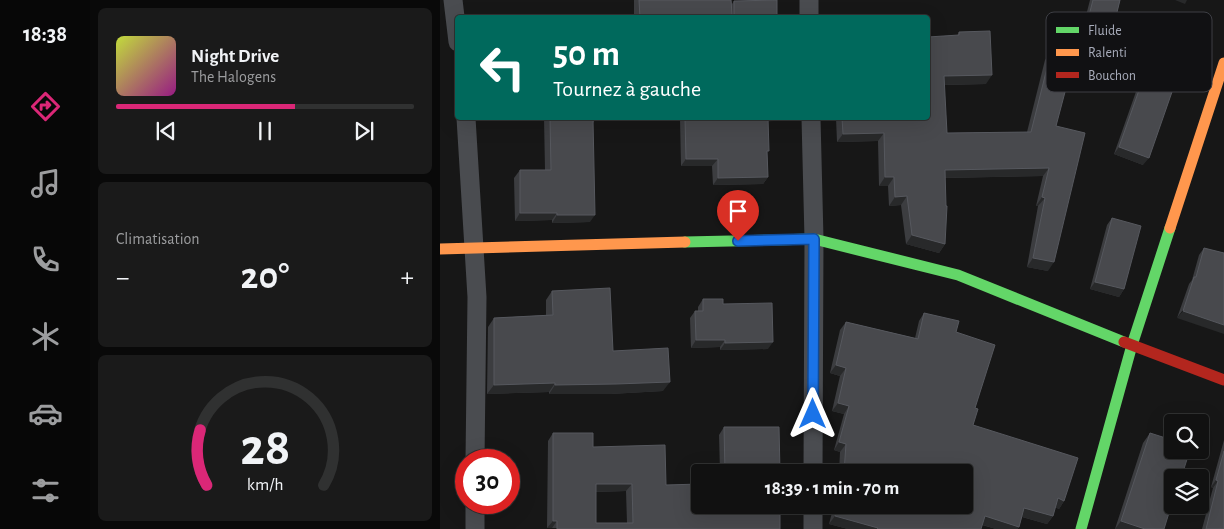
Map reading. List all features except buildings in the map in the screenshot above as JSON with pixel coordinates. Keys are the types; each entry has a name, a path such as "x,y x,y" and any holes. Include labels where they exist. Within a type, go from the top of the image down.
{"street":[{"path":"453,0 455,17"},
{"path":"809,0 809,15"},
{"path":"1081,529 1132,345 1224,63"},
{"path":"466,120 476,298 475,449"},
{"path":"811,120 814,239 813,464"},
{"path":"440,249 814,239 958,275 1224,380"},
{"path":"475,514 475,529"},
{"path":"813,514 813,529"}],"traffic: fast":[{"path":"1081,529 1132,345 1170,228"},
{"path":"685,242 814,239 958,275 1124,342"}],"traffic: slow":[{"path":"1170,228 1224,63"},
{"path":"440,249 685,242"}],"traffic: jam":[{"path":"1124,342 1224,380"}],"route":[{"path":"738,241 814,239 813,414"}]}
